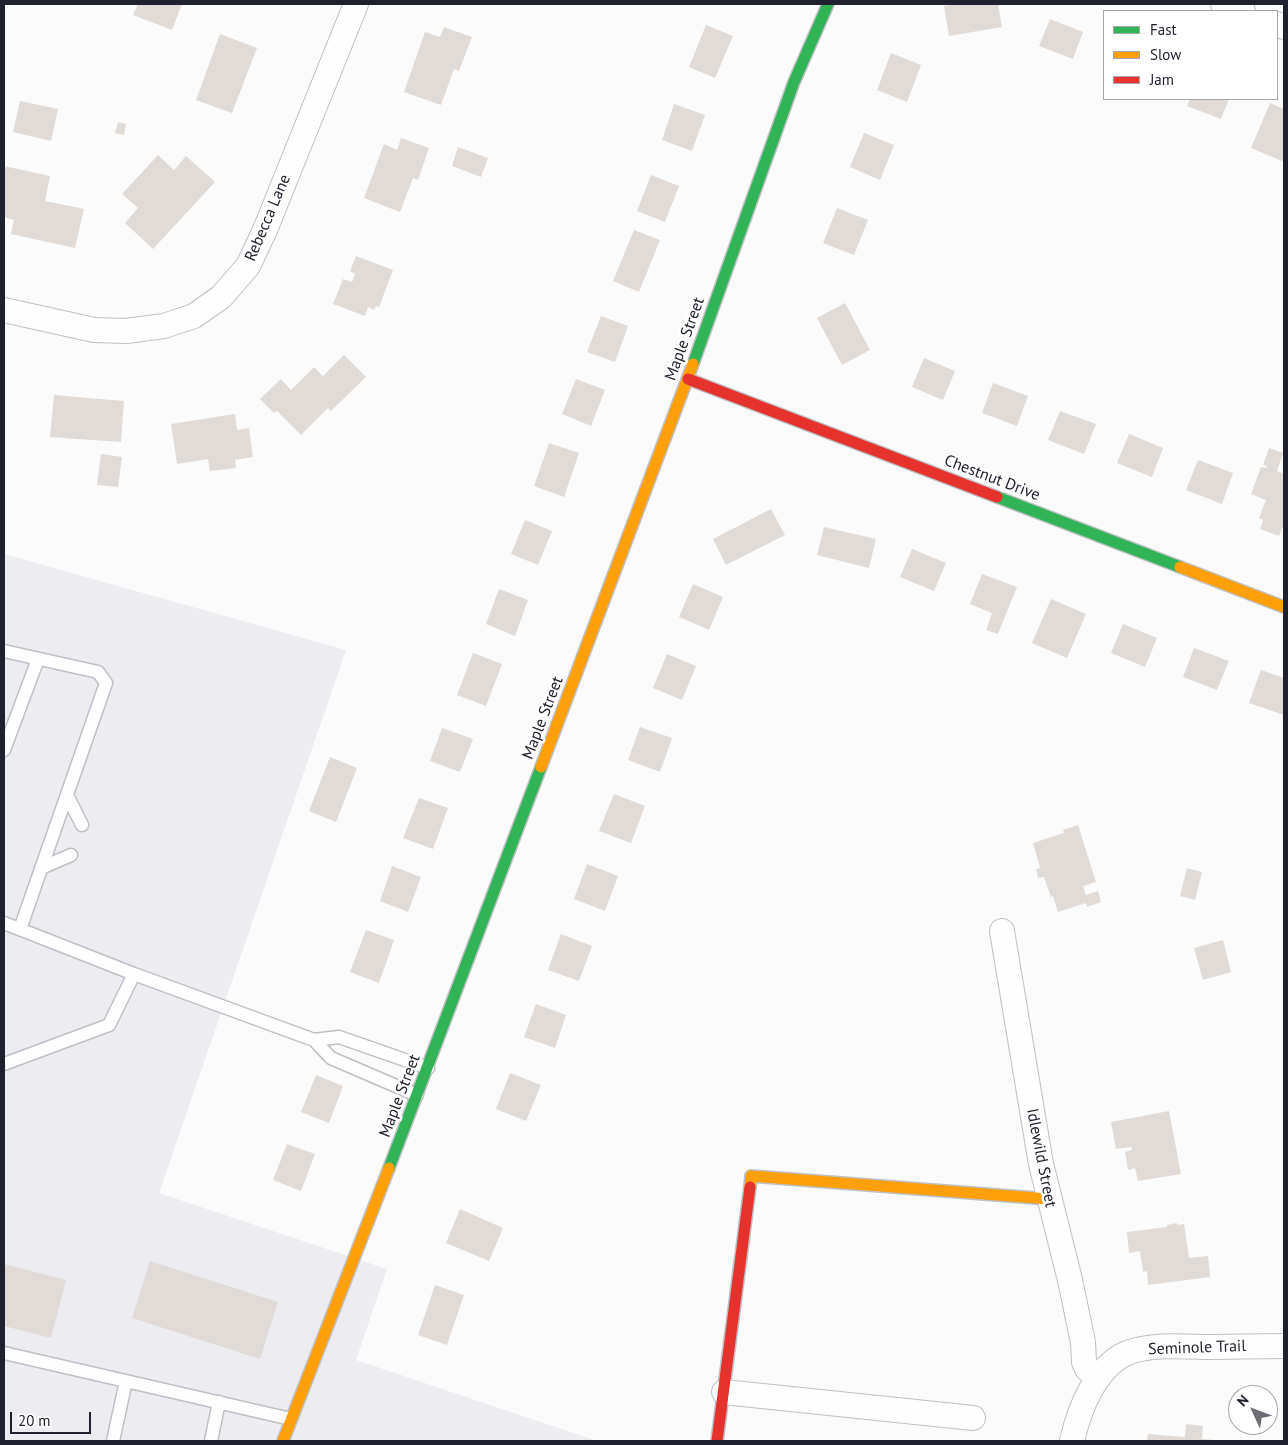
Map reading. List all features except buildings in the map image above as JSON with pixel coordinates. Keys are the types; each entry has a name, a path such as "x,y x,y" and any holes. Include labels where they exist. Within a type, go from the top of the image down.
{"street":[{"name":"Rebecca Lane","path":"4,310 94,330 126,331 164,326 194,316 222,297 248,266 265,230 356,4"},
{"name":"Maple Street","path":"283,1441 428,1068 688,379 794,82 828,4"},
{"path":"1223,4 1240,10"},
{"name":"Chestnut Drive","path":"688,379 1284,607"},
{"name":"Idlewild Street","path":"1002,930 1037,1142 1070,1280 1083,1342 1084,1362 1087,1369 1099,1377"},
{"path":"717,1441 751,1176 1049,1198"},
{"name":"Seminole Trail","path":"1072,1441 1088,1392 1099,1377 1117,1360 1128,1353 1167,1346 1284,1346"},
{"path":"724,1392 973,1418"}],"lane":[{"path":"4,651 98,672 106,684 20,929"},
{"path":"4,750 38,658"},
{"path":"67,795 82,825"},
{"path":"41,868 71,855"},
{"path":"4,923 134,974 314,1040 331,1058 417,1095"},
{"path":"4,1064 109,1024 134,974"},
{"path":"314,1040 339,1036 428,1068"},
{"path":"4,1353 291,1419"},
{"path":"114,1441 126,1381"},
{"path":"211,1441 219,1402"}],"shaded area":[{"path":"4,554 346,650 159,1193 387,1269 356,1360 597,1441 4,1441"}],"traffic: fast":[{"path":"693,364 794,82 828,4"},
{"path":"997,497 1180,567"},
{"path":"389,1168 541,767"}],"traffic: slow":[{"path":"541,767 693,364"},
{"path":"1180,567 1284,607"},
{"path":"283,1441 389,1168"},
{"path":"750,1187 751,1176 1049,1199"}],"traffic: jam":[{"path":"688,379 997,497"},
{"path":"717,1441 750,1187"}]}
